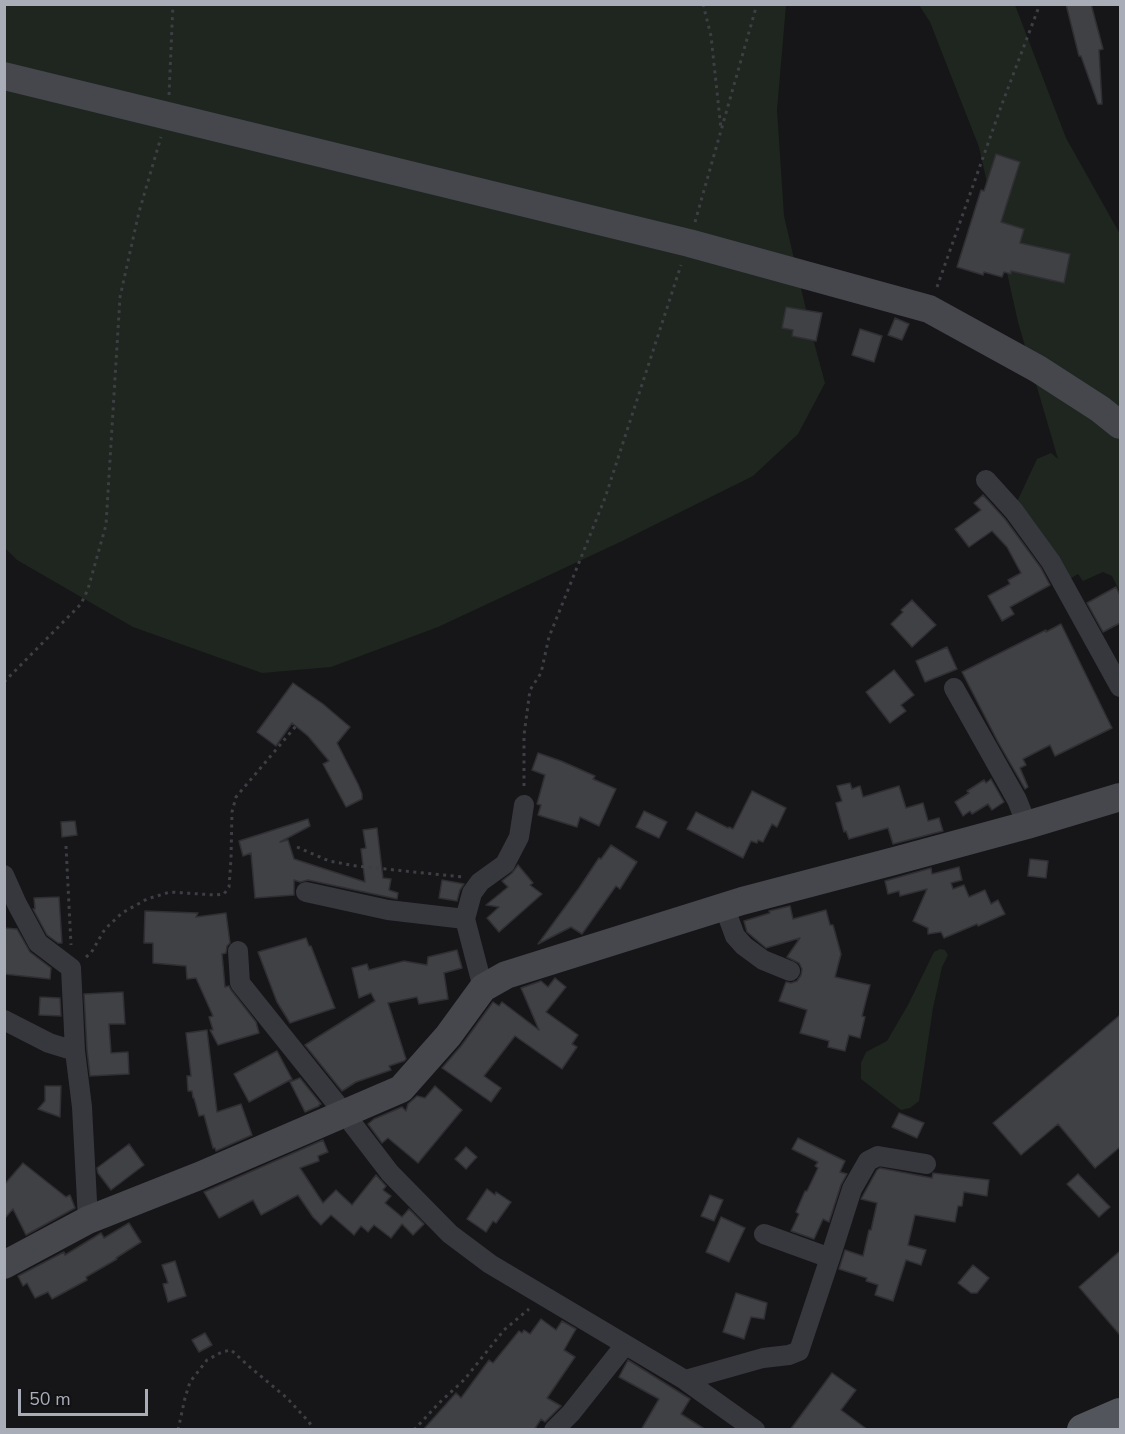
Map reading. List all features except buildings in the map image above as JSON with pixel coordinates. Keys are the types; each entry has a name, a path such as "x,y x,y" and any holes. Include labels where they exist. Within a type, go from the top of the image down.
{"main road":[{"path":"1083,1430 1120,1414"}],"street":[{"path":"4,76 689,243 929,309 1038,369 1100,409 1120,425"},
{"path":"986,480 1014,511 1051,562 1120,687"},
{"path":"954,688 1017,800 1028,825"},
{"path":"4,1265 88,1220 199,1176 401,1089 448,1036 483,988 506,975 724,906 1028,825 1120,797"},
{"path":"483,988 465,919 471,893 480,882 505,864 519,837 524,805"},
{"path":"4,875 38,943 71,969 88,1220"},
{"path":"306,892 388,910 465,919"},
{"path":"724,906 735,936 744,946 763,960 790,971"},
{"path":"238,951 240,983 390,1173 450,1234 490,1264 685,1380 755,1430"},
{"path":"4,1020 49,1043 75,1051"},
{"path":"685,1380 763,1358 789,1356 799,1351 852,1189 868,1161 878,1156 926,1164"},
{"path":"764,1234 830,1258"},
{"path":"554,1430 571,1413 625,1345"}],"path":[{"path":"4,682 81,604 106,525 120,297 139,212 168,115 173,4"},
{"path":"703,4 711,36 721,131"},
{"path":"524,805 524,735 530,690 541,673 549,637 605,498 689,243 758,4"},
{"path":"929,309 1002,104 1041,4"},
{"path":"71,969 91,953 105,929 122,913 147,899 170,892 224,894 229,887 232,812 236,797 296,726"},
{"path":"66,846 71,969"},
{"path":"297,847 329,861 356,866 470,877 480,882"},
{"path":"414,1430 464,1380 504,1330 544,1296"},
{"path":"178,1430 190,1382 207,1360 231,1350 287,1398 314,1430"}],"shaded area":[{"path":"4,5 786,5 777,110 784,216 825,383 798,434 753,476 618,543 438,627 331,667 262,673 133,627 17,560 5,548"},
{"path":"919,5 1015,5 1066,138 1120,234 1120,592 1112,576 1103,572 1083,581 1078,574 1066,581 1015,506 1037,459 1051,453 1058,459 1018,322 979,147 930,22"},
{"path":"940,949 945,950 948,955 942,967 933,1008 919,1101 910,1108 901,1110 861,1079 861,1063 866,1052 887,1041 934,952"}]}
